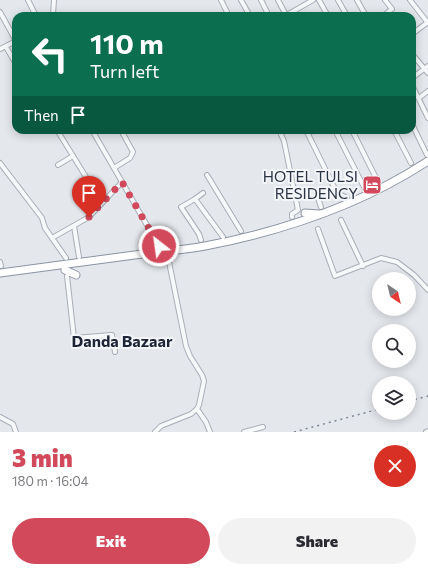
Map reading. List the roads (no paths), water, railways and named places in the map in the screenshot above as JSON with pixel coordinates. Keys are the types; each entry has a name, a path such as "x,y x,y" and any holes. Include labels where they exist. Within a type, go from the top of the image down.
{"highway":[{"path":"2,268 74,263 208,246 275,229 379,186 427,158"},
{"path":"365,189 379,186"},
{"path":"305,213 321,211"},
{"path":"201,240 208,246"},
{"path":"66,258 74,263"},
{"path":"66,273 76,275"}],"street":[{"path":"28,0 34,12"},
{"path":"52,12 54,0"},
{"path":"221,0 228,12"},
{"path":"241,0 248,12"},
{"path":"260,0 268,12"},
{"path":"278,0 283,12"},
{"path":"294,11 306,2 313,0"},
{"path":"319,0 326,12"},
{"path":"338,0 345,12"},
{"path":"357,0 364,12"},
{"path":"385,0 392,9 388,12"},
{"path":"410,0 428,22 416,31"},
{"path":"0,12 12,34"},
{"path":"0,49 12,43"},
{"path":"6,47 12,57"},
{"path":"416,58 426,67 428,73"},
{"path":"416,75 426,67"},
{"path":"416,92 428,118"},
{"path":"419,98 428,92"},
{"path":"416,133 427,158"},
{"path":"59,134 102,203"},
{"path":"94,134 159,246"},
{"path":"114,168 130,158 133,152 124,134"},
{"path":"281,134 284,142 298,210 292,214 292,217"},
{"path":"308,134 334,187 339,194 347,198"},
{"path":"337,134 365,189"},
{"path":"354,134 379,186"},
{"path":"396,134 411,164"},
{"path":"58,165 73,156"},
{"path":"0,163 42,218 45,228 66,258"},
{"path":"207,175 241,231"},
{"path":"52,238 89,217 122,182"},
{"path":"321,211 317,195 334,187"},
{"path":"201,240 199,234 181,207 203,193"},
{"path":"195,199 223,237"},
{"path":"341,220 363,266"},
{"path":"74,226 79,257"},
{"path":"318,229 335,276 381,258 397,262 414,275 428,290"},
{"path":"155,432 161,426 191,414 197,409 204,381 186,346 169,262"},
{"path":"66,273 74,338 112,335 115,352"},
{"path":"197,409 206,422 210,432"},
{"path":"0,417 13,424 16,432"},
{"path":"244,432 263,427"}],"railway":[{"path":"416,399 428,396"},
{"path":"294,432 372,411"}],"place":[{"name":"HOTEL TULSI RESIDENCY","path":"372,185"}],"district":[{"name":"Danda Bazaar","path":"122,340"}]}
